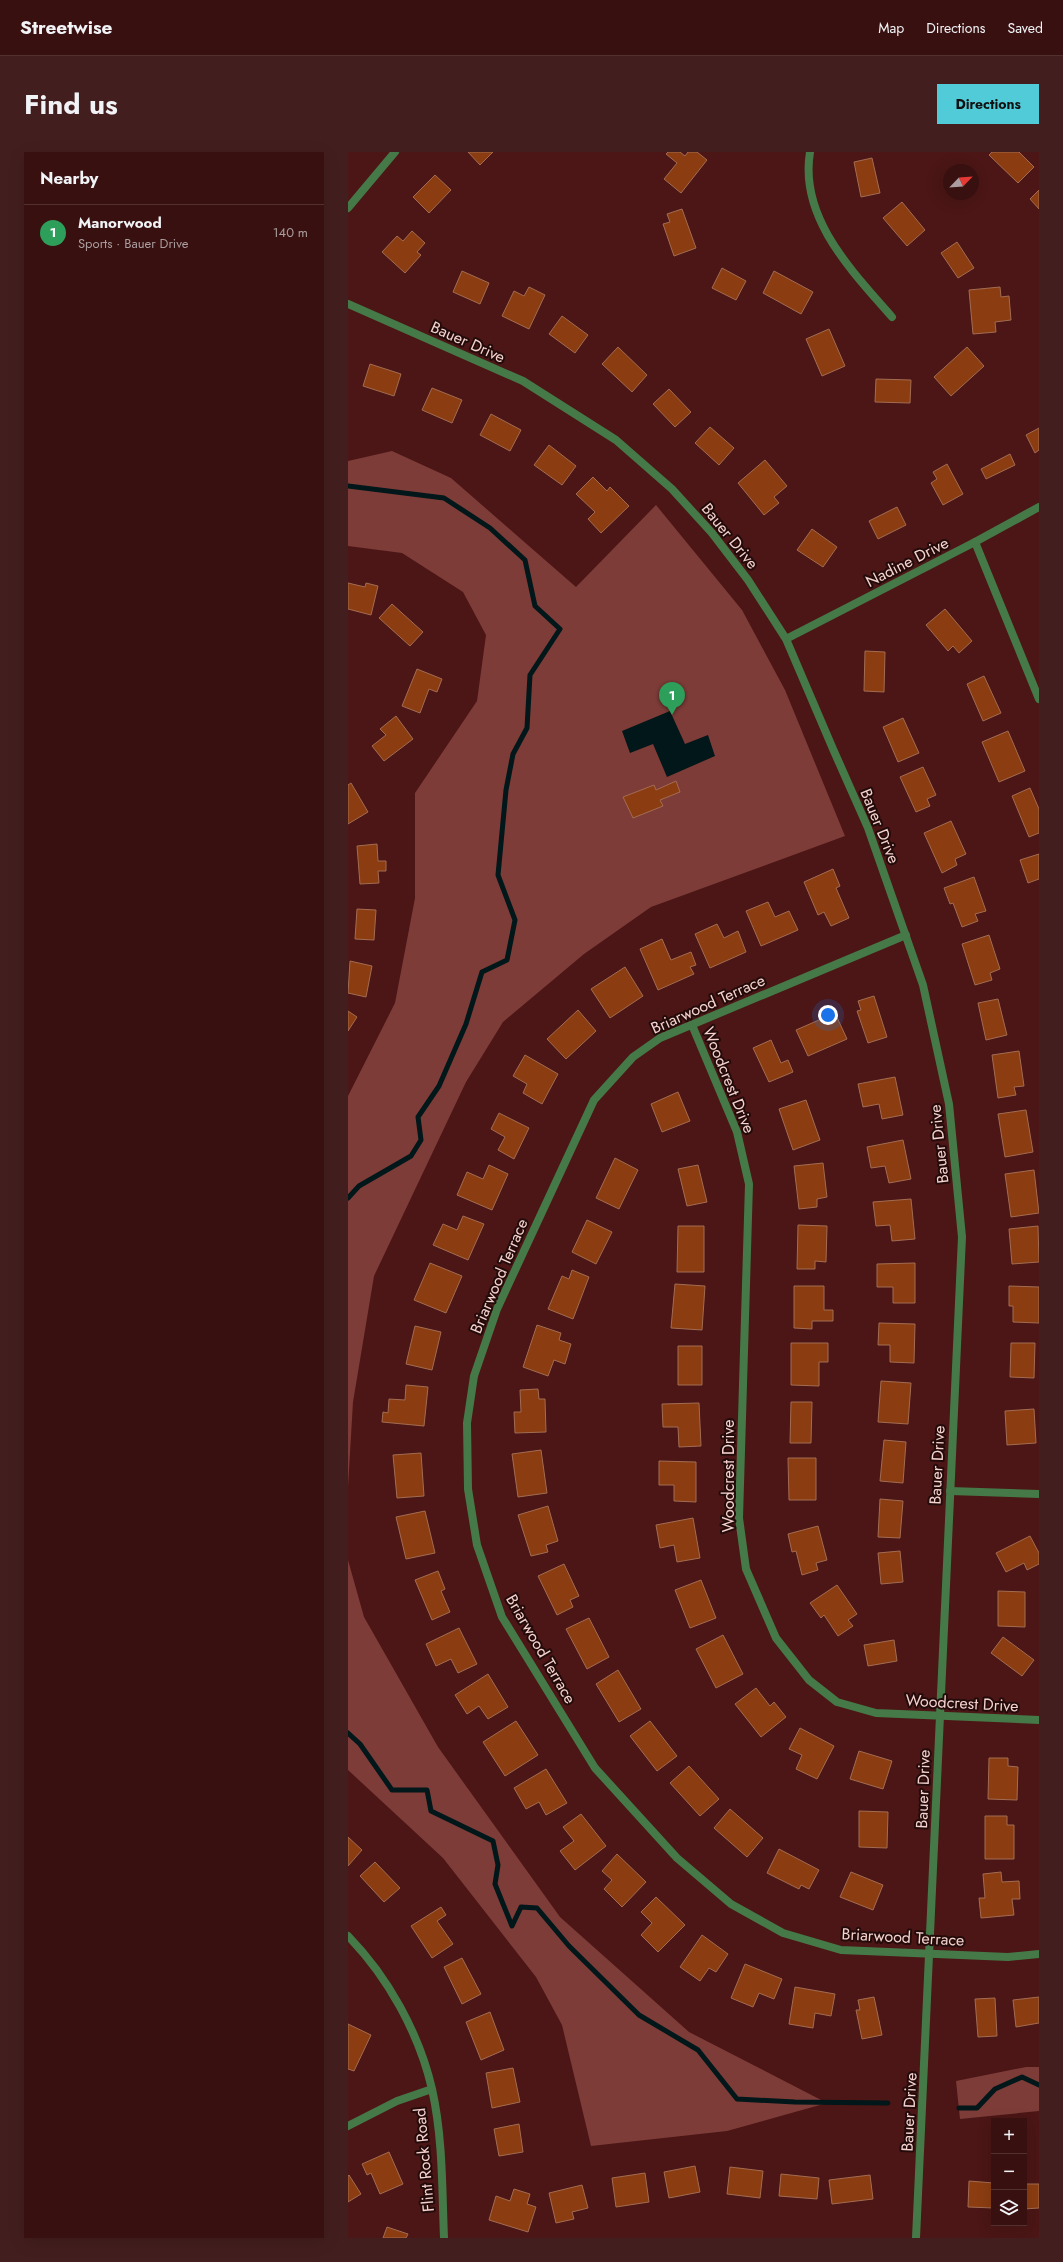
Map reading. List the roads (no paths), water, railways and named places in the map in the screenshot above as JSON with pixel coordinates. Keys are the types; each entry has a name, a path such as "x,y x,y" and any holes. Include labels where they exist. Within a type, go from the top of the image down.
{"street":[{"path":"348,208 395,152"},
{"path":"810,152 809,192 825,232 858,277 892,316"},
{"name":"Bauer Drive","path":"348,304 523,382 616,440 672,489 712,533 748,580 786,639 868,828 923,985 949,1104 962,1237 916,2238"},
{"name":"Nadine Drive","path":"786,639 975,542 1039,507"},
{"path":"975,542 1039,699"},
{"name":"Briarwood Terrace","path":"906,935 660,1038 633,1057 594,1100 497,1309 474,1376 467,1423 468,1488 477,1545 502,1617 595,1768 677,1858 731,1904 784,1933 841,1950 1008,1957 1039,1954"},
{"name":"Woodcrest Drive","path":"692,1025 737,1132 749,1184 739,1518 746,1569 776,1638 809,1680 837,1702 876,1713 1039,1720"},
{"path":"950,1491 1039,1494"},
{"name":"Flint Rock Road","path":"348,1936 367,1956 410,2026 432,2089 440,2139 444,2238"},
{"path":"348,2126 398,2101 432,2089"}],"waterway":[{"path":"348,486 444,498 490,528 525,560 535,606 560,629 530,675 527,728 513,754 506,790 498,875 515,920 507,960 482,972 466,1024 439,1086 418,1117 421,1140 411,1156 359,1186 348,1198"},
{"path":"348,1733 360,1744 392,1790 427,1790 431,1811 493,1841 498,1865 495,1884 512,1926 521,1907 537,1908 569,1946 639,2015 698,2050 737,2099 795,2102 888,2103"},
{"path":"959,2108 977,2108 995,2089 1022,2077 1039,2085"}],"place":[{"name":"Manorwood","path":"672,715"}]}
